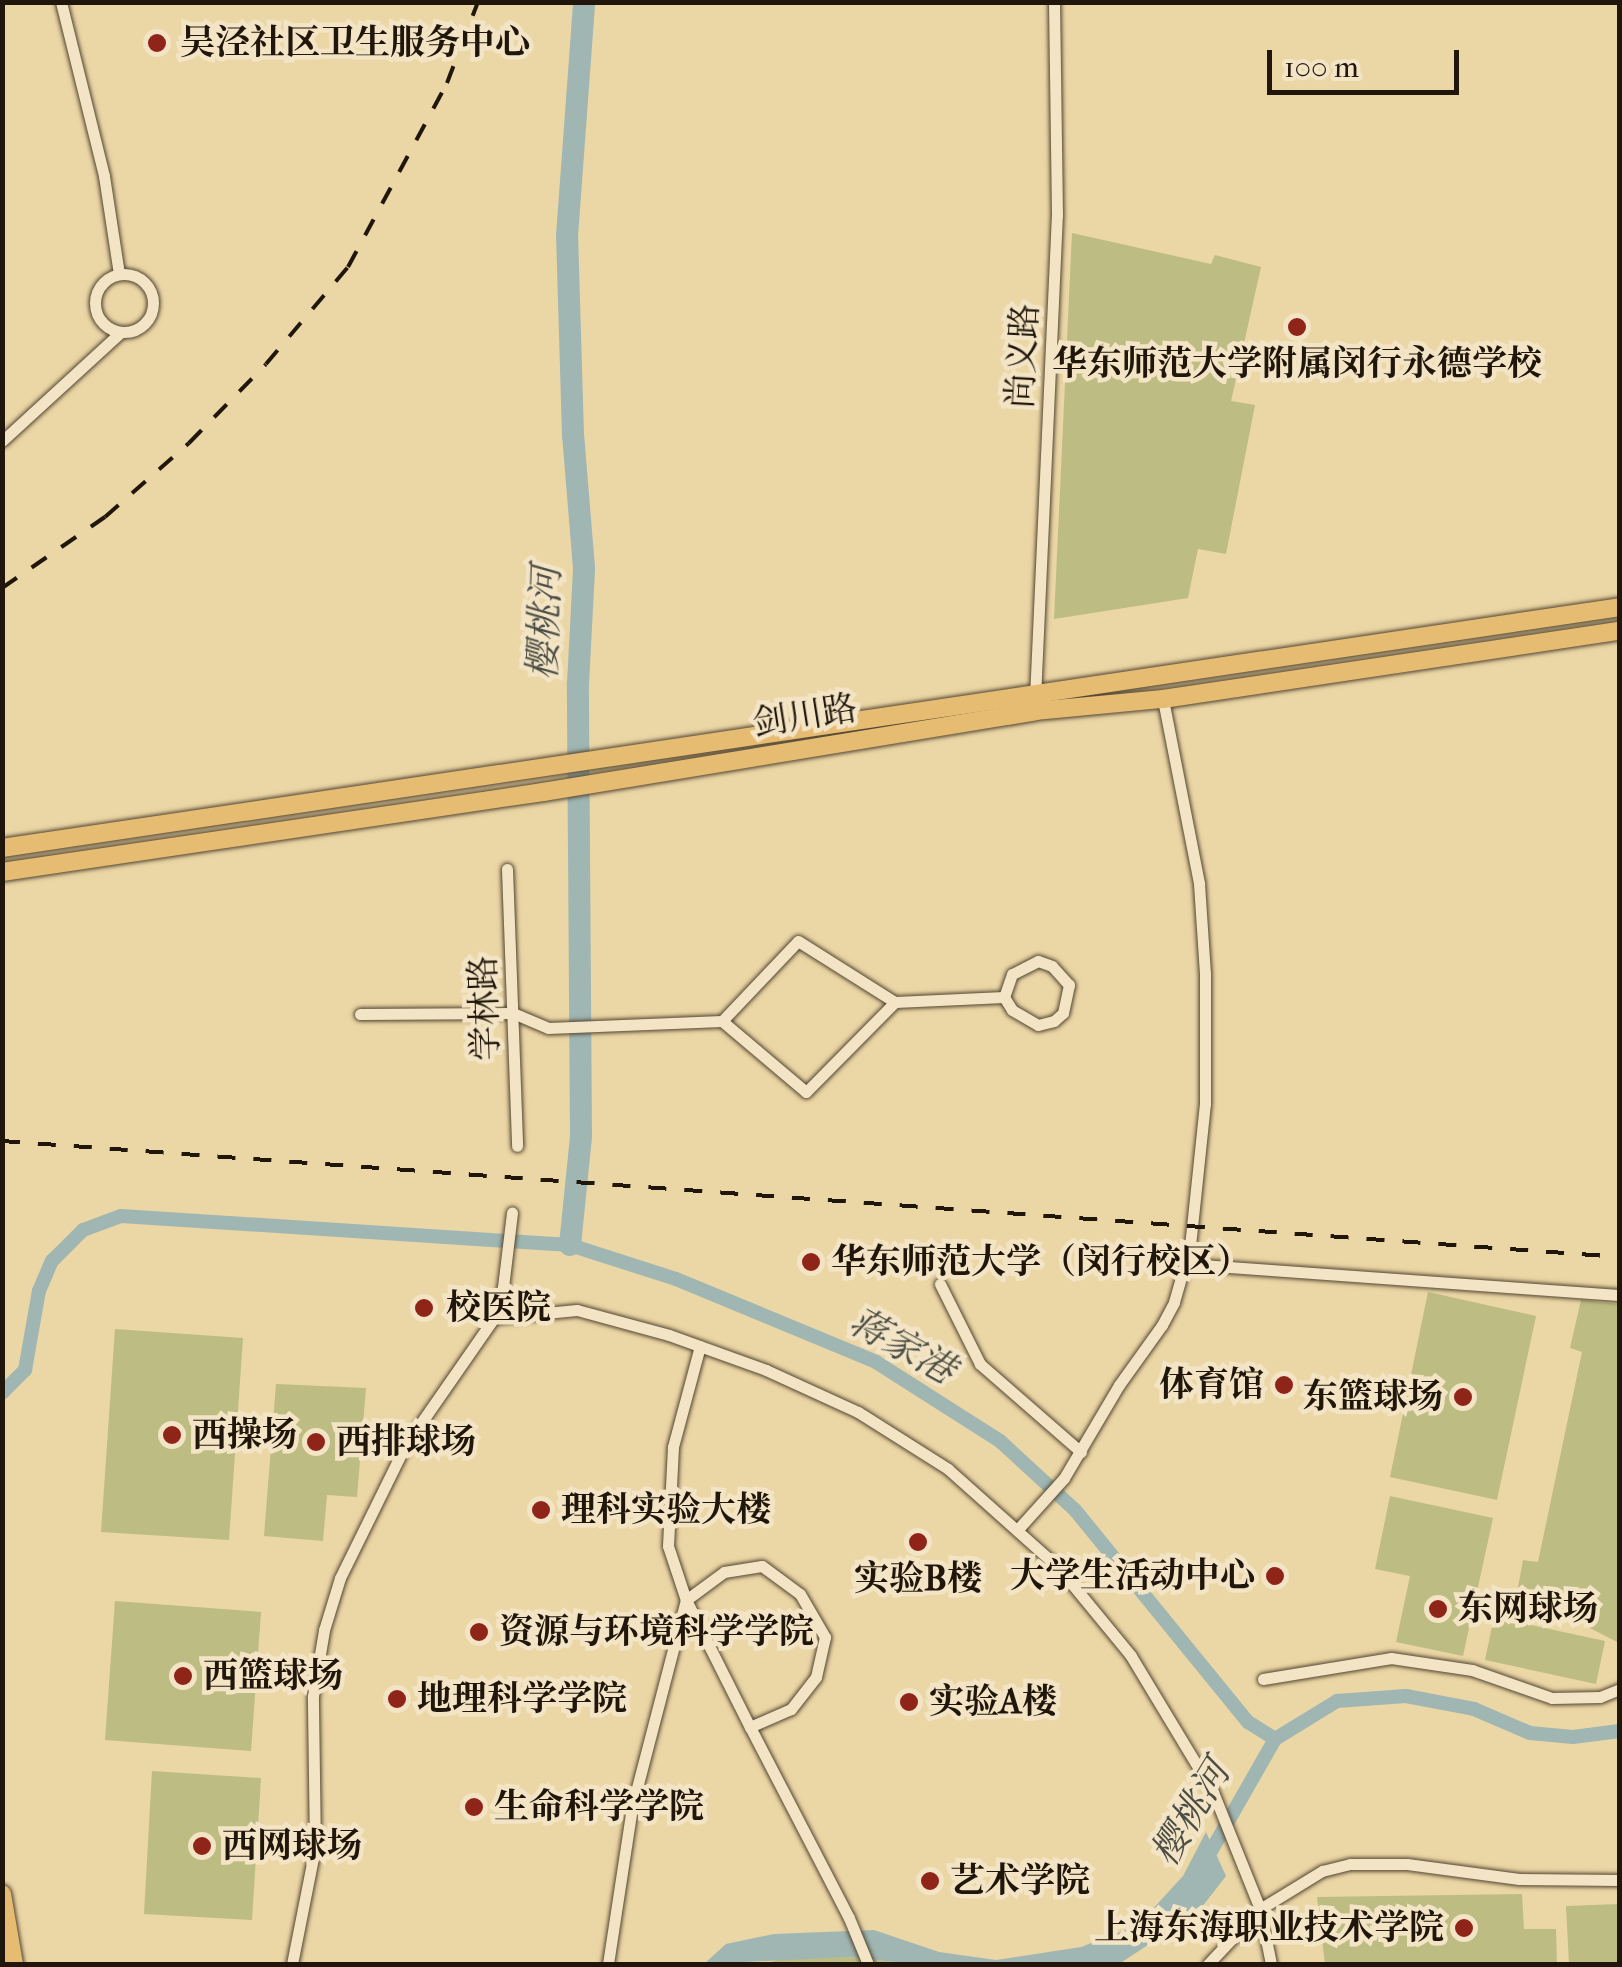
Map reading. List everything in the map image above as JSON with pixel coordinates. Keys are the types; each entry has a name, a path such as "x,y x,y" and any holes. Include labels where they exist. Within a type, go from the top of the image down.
{"main road":[{"name":"剑川路","path":"2,872 543,792 1035,702 1620,607"},
{"name":"剑川路","path":"2,848 608,758 1035,702 1162,699 1620,631"},
{"path":"2,1894 14,1964"}],"street":[{"path":"61,2 104,176 119,274"},
{"name":"尚义路","path":"1035,702 1057,214 1054,2"},
{"path":"2,441 120,332 146,322 153,303 139,278 119,274 103,282 94,308 103,324 120,332"},
{"path":"1019,1528 1039,1509 1073,1464 1139,1354 1162,1325 1186,1264 1204,1104 1205,974 1199,883 1162,699"},
{"name":"学林路","path":"507,869 517,1146"},
{"path":"722,1021 798,942 895,1002 1004,997"},
{"path":"1038,961 1052,966 1069,985 1063,1013 1054,1021 1038,1024 1012,1010 1004,997 1012,974 1025,964 1038,961"},
{"path":"360,1014 513,1013 548,1028 722,1021 806,1092 895,1002"},
{"path":"292,1964 315,1848 313,1696 334,1596 405,1446 494,1318 512,1212"},
{"path":"1186,1264 1620,1295"},
{"path":"940,1284 980,1364 1081,1452"},
{"path":"494,1318 577,1310 700,1346 858,1412 948,1469 1019,1528 1058,1567 1131,1656 1213,1792 1243,1859 1260,1909 1272,1964"},
{"path":"700,1346 673,1447 668,1546 686,1600 849,1918 867,1963"},
{"path":"608,1964 632,1807 686,1600 724,1572 762,1566 800,1594 825,1637 816,1677 791,1710 750,1727"},
{"path":"1264,1680 1391,1658 1472,1670 1552,1698 1600,1697 1620,1689"},
{"path":"1208,1964 1260,1909 1322,1871 1366,1863 1518,1880 1620,1880"}],"shaded area":[{"path":"1072,233 1211,264 1215,255 1261,267 1231,401 1255,405 1226,554 1198,549 1188,598 1054,619"},
{"name":"东篮球场","path":"1428,1292 1536,1316 1497,1500 1390,1477"},
{"path":"1581,1300 1619,1304 1619,1643 1588,1627 1563,1597 1518,1587 1523,1560 1538,1562 1582,1352 1570,1348"},
{"name":"西操场","path":"115,1329 243,1338 229,1540 101,1532"},
{"name":"西排球场","path":"276,1384 366,1388 357,1497 327,1495 323,1541 264,1536"},
{"name":"东网球场","path":"1390,1496 1493,1518 1463,1656 1396,1642 1410,1576 1375,1569"},
{"name":"西篮球场","path":"115,1601 261,1612 251,1751 105,1740"},
{"path":"1494,1617 1605,1641 1596,1684 1485,1660"},
{"name":"西网球场","path":"152,1771 261,1778 252,1920 144,1914"},
{"name":"上海东海职业技术学院","path":"1522,1894 1524,1929 1556,1929 1557,1964 1325,1964 1317,1897"},
{"path":"1619,1904 1619,1964 1569,1964 1566,1906"},
{"path":"848,1957 914,1964 765,1964 784,1958"}],"water":[{"path":"1206,1832 1226,1876 1198,1912 1119,1964 914,1964 848,1957 704,1964 726,1944 774,1934 874,1930 939,1952 996,1960 1081,1947 1138,1925 1183,1876"}],"waterway":[{"name":"樱桃河","path":"570,1245 581,1136 578,684 584,568 573,435 567,236 584,2"},
{"name":"蒋家港","path":"2,1393 25,1370 39,1291 52,1261 83,1230 121,1216 570,1245 676,1279 876,1362 1000,1441 1075,1510 1248,1722 1275,1739 1337,1701 1406,1696 1474,1709 1530,1733 1573,1737 1620,1731"},
{"name":"樱桃河","path":"1206,1860 1275,1739"}],"railway":[{"path":"2,588 105,517 189,443 266,364 348,267 447,83 478,2"},
{"path":"2,1141 1620,1257"}],"place":[{"name":"吴泾社区卫生服务中心","path":"157,43"},
{"name":"华东师范大学附属闵行永德学校","path":"1297,327"},
{"name":"华东师范大学（闵行校区）","path":"811,1262"},
{"name":"校医院","path":"424,1308"},
{"name":"体育馆","path":"1284,1385"},
{"name":"东篮球场","path":"1463,1397"},
{"name":"西操场","path":"172,1435"},
{"name":"西排球场","path":"316,1442"},
{"name":"理科实验大楼","path":"541,1510"},
{"name":"实验B楼","path":"918,1542"},
{"name":"大学生活动中心","path":"1275,1576"},
{"name":"东网球场","path":"1438,1609"},
{"name":"资源与环境科学学院","path":"479,1632"},
{"name":"西篮球场","path":"183,1676"},
{"name":"地理科学学院","path":"397,1699"},
{"name":"实验A楼","path":"909,1702"},
{"name":"生命科学学院","path":"474,1807"},
{"name":"西网球场","path":"202,1846"},
{"name":"艺术学院","path":"930,1881"},
{"name":"上海东海职业技术学院","path":"1464,1928"}]}
